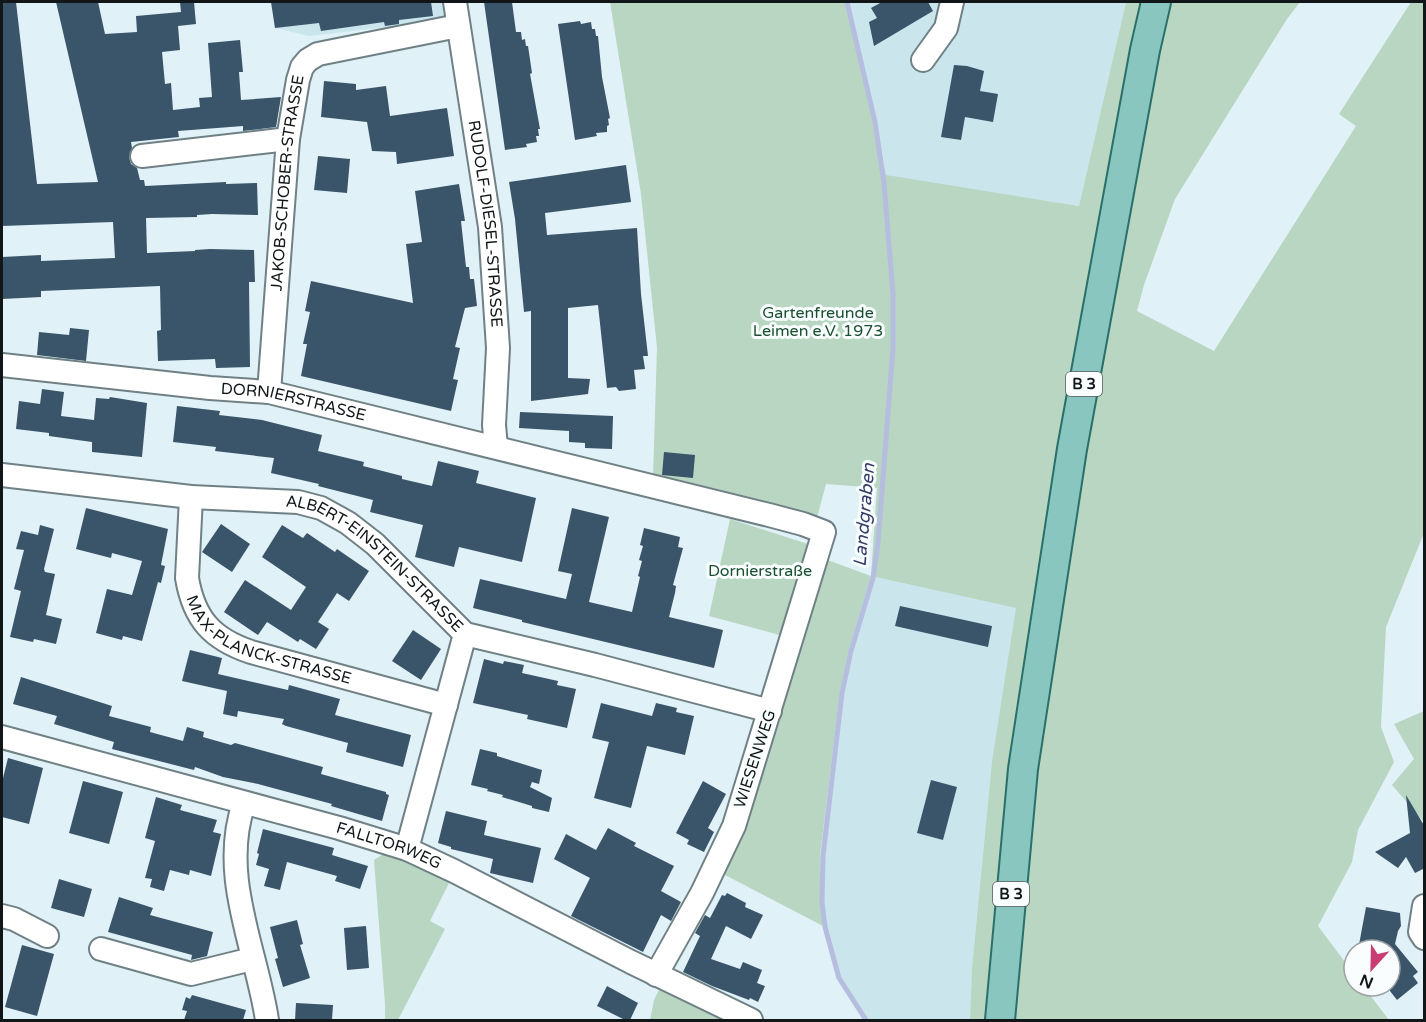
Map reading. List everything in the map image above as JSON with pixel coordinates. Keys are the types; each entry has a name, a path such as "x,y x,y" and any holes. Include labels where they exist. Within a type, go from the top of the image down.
{"main road":[{"name":"B 3","path":"1000,1020 1016,834 1027,745 1072,449 1145,50 1156,2"}],"street":[{"name":"RUDOLF-DIESEL-STRASSE","path":"455,2 489,227 498,348 494,425 496,447"},
{"path":"923,60 946,28 952,2"},
{"name":"JAKOB-SCHOBER-STRASSE","path":"269,392 288,139 302,68 308,60 318,54 458,26"},
{"path":"142,156 288,139"},
{"name":"DORNIERSTRASSE","path":"2,365 210,388 269,392 769,515 824,532"},
{"name":"ALBERT-EINSTEIN-STRASSE","path":"2,475 191,496 298,502 321,508 348,523 375,544 465,634 770,711"},
{"name":"MAX-PLANCK-STRASSE","path":"191,496 189,591 195,608 213,633 224,641 251,652 446,705"},
{"name":"WIESENWEG","path":"656,975 702,893 734,826 824,532"},
{"path":"407,849 465,634"},
{"name":"FALLTORWEG","path":"2,737 339,828 407,849 483,885 656,975 751,1020"},
{"path":"244,803 238,821 235,860 240,905 267,1020"},
{"path":"1425,906 1420,932 1425,938"},
{"path":"2,916 14,919 47,936"},
{"path":"101,949 191,974 252,959"}],"shaded area":[{"path":"271,2 444,2 447,20 309,36 275,28"},
{"path":"848,2 1126,2 1079,206 886,176"},
{"path":"871,576 1017,608 992,761 972,968 970,1020 864,1020 836,977 823,926 820,856 840,692 849,649"}],"green space":[{"name":"Gartenfreunde Leimen e.V. 1973","path":"610,2 848,2 886,175 1079,206 1126,2 1144,2 988,1020 970,1020 972,968 992,761 1016,608 871,576 877,488 826,484 817,518 653,477 657,348 641,194"},
{"path":"1169,2 1300,2 1287,19 1175,199 1137,311 1214,351 1356,126 1339,114 1411,2 1424,2 1424,533 1386,627 1381,727 1394,762 1358,830 1352,862 1318,926 1342,958 1342,998 1372,998 1389,1020 1011,1020 1031,800 1070,521 1135,168"},
{"name":"Dornierstraße","path":"730,519 808,544 783,636 709,616"},
{"path":"825,559 871,576 849,649 840,692 820,856 823,926 723,874"},
{"path":"1424,711 1424,822 1392,785 1414,759 1394,724"},
{"path":"390,850 452,877 430,921 445,929 398,1020 385,1020 374,860"},
{"path":"660,988 728,1020 650,1020 654,1000"}],"building":[{"path":"2,2 16,2 37,184 98,182 56,2 98,2 105,34 137,32 136,16 181,12 180,2 194,2 196,24 178,26 180,50 162,52 165,84 171,83 173,110 200,107 199,98 212,97 208,43 240,40 243,72 239,72 241,100 281,97 276,127 243,131 243,126 178,131 179,137 131,142 129,157 131,164 137,168 140,180 144,180 145,186 226,182 226,184 257,183 258,215 212,214 197,215 197,217 146,218 147,253 210,249 254,250 255,282 249,282 250,367 216,368 215,359 158,361 157,331 161,330 160,286 41,291 41,297 2,299 2,257 41,255 41,261 115,258 113,222 2,226"},
{"path":"271,2 431,2 433,16 399,20 399,24 385,26 384,22 321,31 319,23 275,28"},
{"path":"484,2 512,2 516,32 521,32 522,40 525,39 526,46 528,46 532,73 530,74 540,129 538,129 539,136 536,136 537,142 526,144 527,147 505,150"},
{"path":"882,2 928,2 933,11 874,46 869,22 877,18 871,8"},
{"path":"580,21 581,24 591,22 592,29 595,29 596,36 598,36 602,77 610,118 607,132 575,140 558,24"},
{"path":"954,65 984,71 980,91 998,94 993,122 965,117 961,140 941,137"},
{"path":"324,81 356,84 356,90 386,86 390,116 447,108 454,156 397,164 396,152 372,151 367,122 321,117"},
{"path":"318,156 350,159 347,193 314,190"},
{"path":"626,165 631,202 545,213 547,235 637,228 648,356 643,356 645,369 634,370 636,389 619,391 616,387 607,388 598,305 568,308 568,378 590,379 588,394 531,401 531,311 524,312 509,182"},
{"path":"459,184 465,221 461,221 466,267 469,267 470,279 474,279 477,306 465,308 455,347 460,348 453,379 458,380 451,411 301,376 307,344 303,344 310,312 305,311 311,281 413,303 406,244 422,242 415,191"},
{"path":"70,328 89,330 86,361 37,355 39,332 69,335"},
{"path":"42,389 64,392 61,416 94,420 96,398 109,399 110,397 147,403 142,457 92,452 92,442 16,429 19,401 40,404"},
{"path":"177,406 220,411 219,415 262,420 322,435 318,451 364,462 363,466 432,486 438,461 479,471 476,483 536,498 522,562 459,547 454,567 415,557 423,525 370,512 373,500 271,473 274,458 215,451 216,447 173,442"},
{"path":"520,412 613,416 612,449 585,448 585,443 569,442 569,431 519,428"},
{"path":"664,452 695,455 693,478 662,475"},
{"path":"86,508 168,529 161,565 165,566 161,583 158,582 142,641 123,636 122,640 96,633 107,589 132,595 142,561 112,553 111,558 76,549"},
{"path":"572,508 609,517 589,602 632,612 640,577 638,576 642,561 639,560 643,546 640,545 644,528 680,537 678,547 683,548 673,585 676,586 669,617 723,630 714,668 473,608 480,579 566,599 572,574 558,571"},
{"path":"221,524 250,544 232,572 202,552"},
{"path":"40,525 54,529 44,569 45,572 55,574 46,615 62,619 56,644 10,637 21,591 14,589 24,550 16,549 21,531 38,535"},
{"path":"282,525 303,538 307,533 335,552 337,549 369,571 349,601 337,593 318,622 329,629 316,649 300,639 298,642 267,622 258,635 224,612 245,580 291,610 306,587 262,557"},
{"path":"900,606 992,626 988,647 895,626"},
{"path":"413,630 441,649 421,680 392,661"},
{"path":"190,650 222,658 218,674 288,690 289,685 340,699 335,715 411,735 403,767 346,752 348,743 286,726 282,724 284,719 238,711 237,717 223,714 227,691 182,681"},
{"path":"484,659 503,664 504,661 524,665 522,673 558,681 557,685 576,689 567,728 527,719 528,715 473,703"},
{"path":"21,677 112,706 109,716 151,727 150,732 183,741 187,727 204,732 203,737 231,745 235,743 323,767 321,774 386,792 389,795 382,821 331,806 332,804 223,777 195,767 194,770 112,749 114,742 54,724 57,716 13,704"},
{"path":"601,703 652,716 656,703 677,708 676,712 694,716 685,755 647,746 631,808 594,798 609,742 592,738"},
{"path":"480,749 542,770 539,784 532,782 530,787 552,798 549,812 471,785"},
{"path":"8,758 43,768 29,824 2,817 2,782"},
{"path":"931,780 957,787 943,840 917,833"},
{"path":"83,781 123,792 109,844 69,833"},
{"path":"703,781 726,794 708,828 714,832 704,852 687,844 689,840 676,833"},
{"path":"1406,795 1425,827 1425,868 1415,873 1406,857 1398,868 1375,852 1410,833"},
{"path":"156,797 182,805 180,810 217,820 213,832 221,834 211,876 190,870 189,875 170,870 164,891 150,887 152,879 145,878 155,841 145,838"},
{"path":"446,811 487,821 484,835 541,848 533,883 490,873 493,859 451,849 451,847 438,843"},
{"path":"608,828 636,843 634,846 674,866 661,891 681,902 671,921 661,915 643,952 571,916 590,878 554,859 566,834 596,850"},
{"path":"263,829 334,848 332,855 368,866 360,889 335,881 337,876 287,862 280,890 264,886 269,869 256,865"},
{"path":"59,879 92,889 84,917 51,908"},
{"path":"727,893 746,903 745,907 763,915 751,939 726,926 711,959 740,969 743,962 762,970 757,983 765,986 758,1002 712,986 683,972 700,936 695,933 705,915 710,918 722,895 725,896"},
{"path":"119,897 153,908 150,915 213,932 207,956 191,960 192,955 108,932"},
{"path":"1366,907 1400,913 1401,926 1396,938 1360,938"},
{"path":"297,920 303,944 300,945 310,978 283,987 275,959 278,958 270,927"},
{"path":"366,926 369,968 347,970 344,928"},
{"path":"22,945 54,954 37,1016 5,1007"},
{"path":"1402,953 1418,972 1413,976 1418,983 1402,996"},
{"path":"607,986 638,1003 630,1020 625,1020 597,1006"},
{"path":"192,995 246,1010 243,1020 184,1020 187,1011 182,1010 186,997 190,999"},
{"path":"296,1003 333,1005 332,1020 295,1020"}],"waterway":[{"name":"Landgraben","path":"847,2 875,122 884,183 893,294 893,348 878,543 873,578 851,651 842,693 823,856 822,902 825,927 839,978 866,1020"}]}
